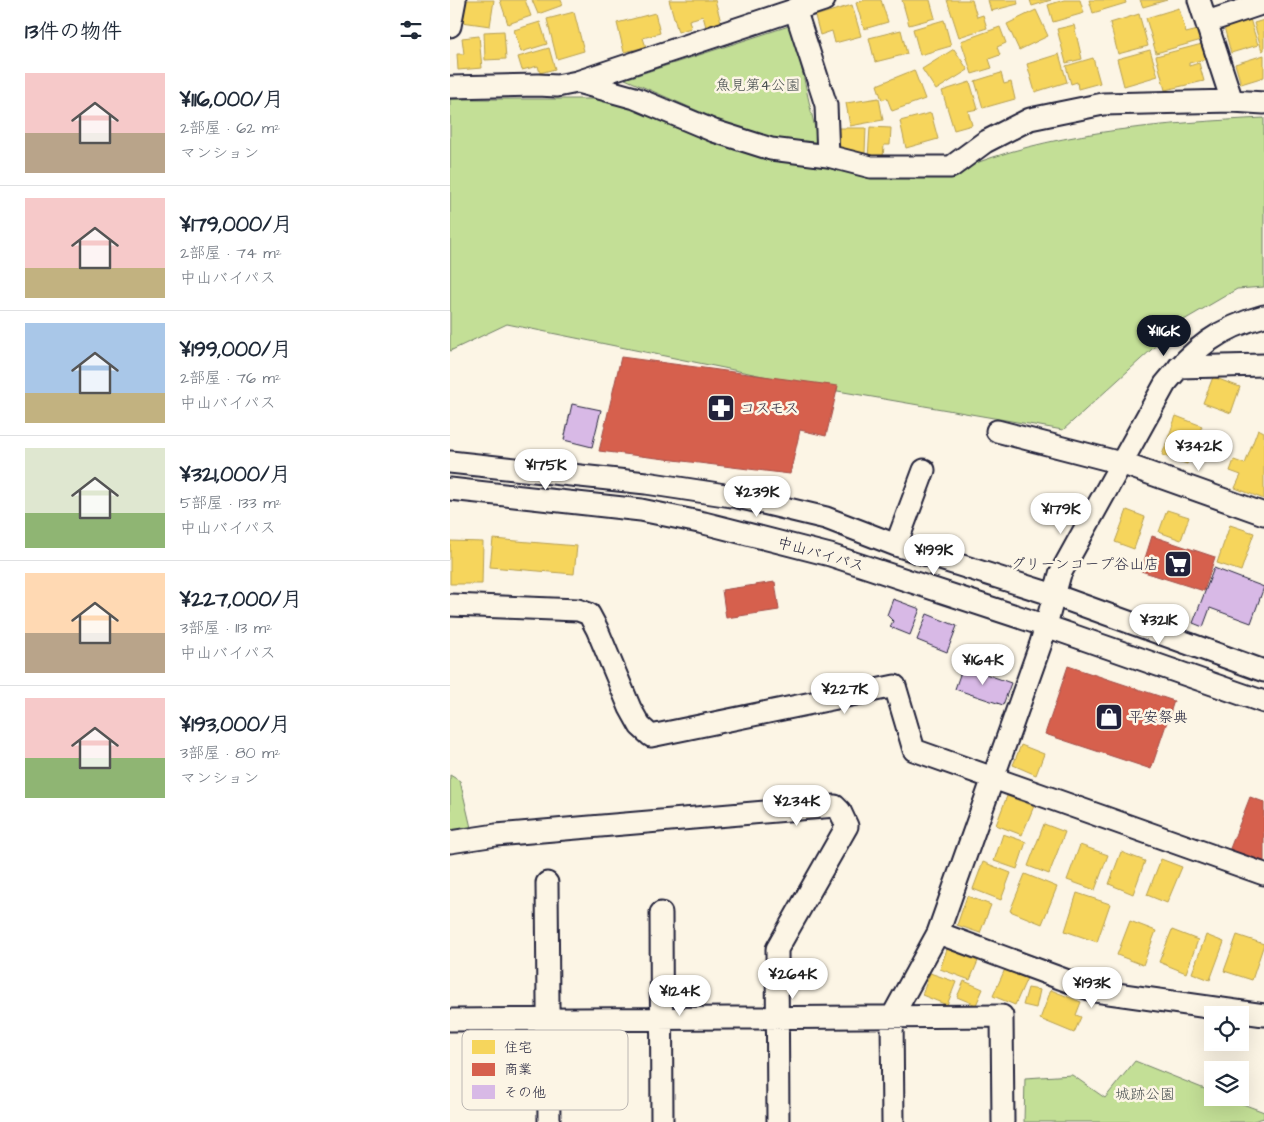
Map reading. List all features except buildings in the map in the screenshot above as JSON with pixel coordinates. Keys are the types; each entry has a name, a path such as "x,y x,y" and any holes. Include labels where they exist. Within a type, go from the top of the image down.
{"street":[{"path":"450,26 455,0"},
{"path":"450,87 557,86 577,82 824,0"},
{"path":"1200,0 1232,101"},
{"path":"1207,22 1264,3"},
{"path":"795,9 826,105 828,156"},
{"path":"577,82 635,98 714,131 770,149 828,156 870,167 952,167 985,142 1030,119 1103,104 1232,101 1264,103"},
{"path":"893,1122 892,1017 938,933 1046,626 1060,574 1165,384 1185,359 1212,338 1242,322 1264,316"},
{"path":"1179,367 1264,365"},
{"path":"998,431 1122,463 1264,514"},
{"path":"450,462 646,483 738,497 826,518 896,544 1054,595 1264,671"},
{"path":"896,544 924,470"},
{"name":"中山バイパス","path":"450,489 642,510 704,523 830,555 1046,626 1264,702"},
{"path":"450,605 578,610 589,614 630,708 640,726 651,736 895,686 914,750 1264,874"},
{"path":"450,842 496,835 835,806 848,826 777,949 778,1122"},
{"path":"547,884 548,1030"},
{"path":"661,913 662,1122"},
{"path":"938,933 1096,991 1264,1015"},
{"path":"450,1020 1002,1016 1002,1122"}],"green space":[{"name":"魚見第4公園","path":"792,25 820,151 746,132 625,79"},
{"path":"450,99 619,99 759,157 871,175 974,156 976,163 1046,143 1118,130 1191,122 1264,118 1264,287 1237,289 1184,320 1063,430 832,390 507,324 450,351"},
{"path":"450,775 460,781 472,832 450,835"},
{"name":"城跡公園","path":"1135,1061 1204,1089 1204,1106 1248,1106 1264,1112 1264,1118 1250,1122 1024,1122 1025,1078 1072,1075 1105,1098"}],"place":[{"name":"コスモス","path":"721,408"},
{"name":"グリーンコープ谷山店","path":"1178,564"},
{"name":"平安祭典","path":"1109,717"}]}
